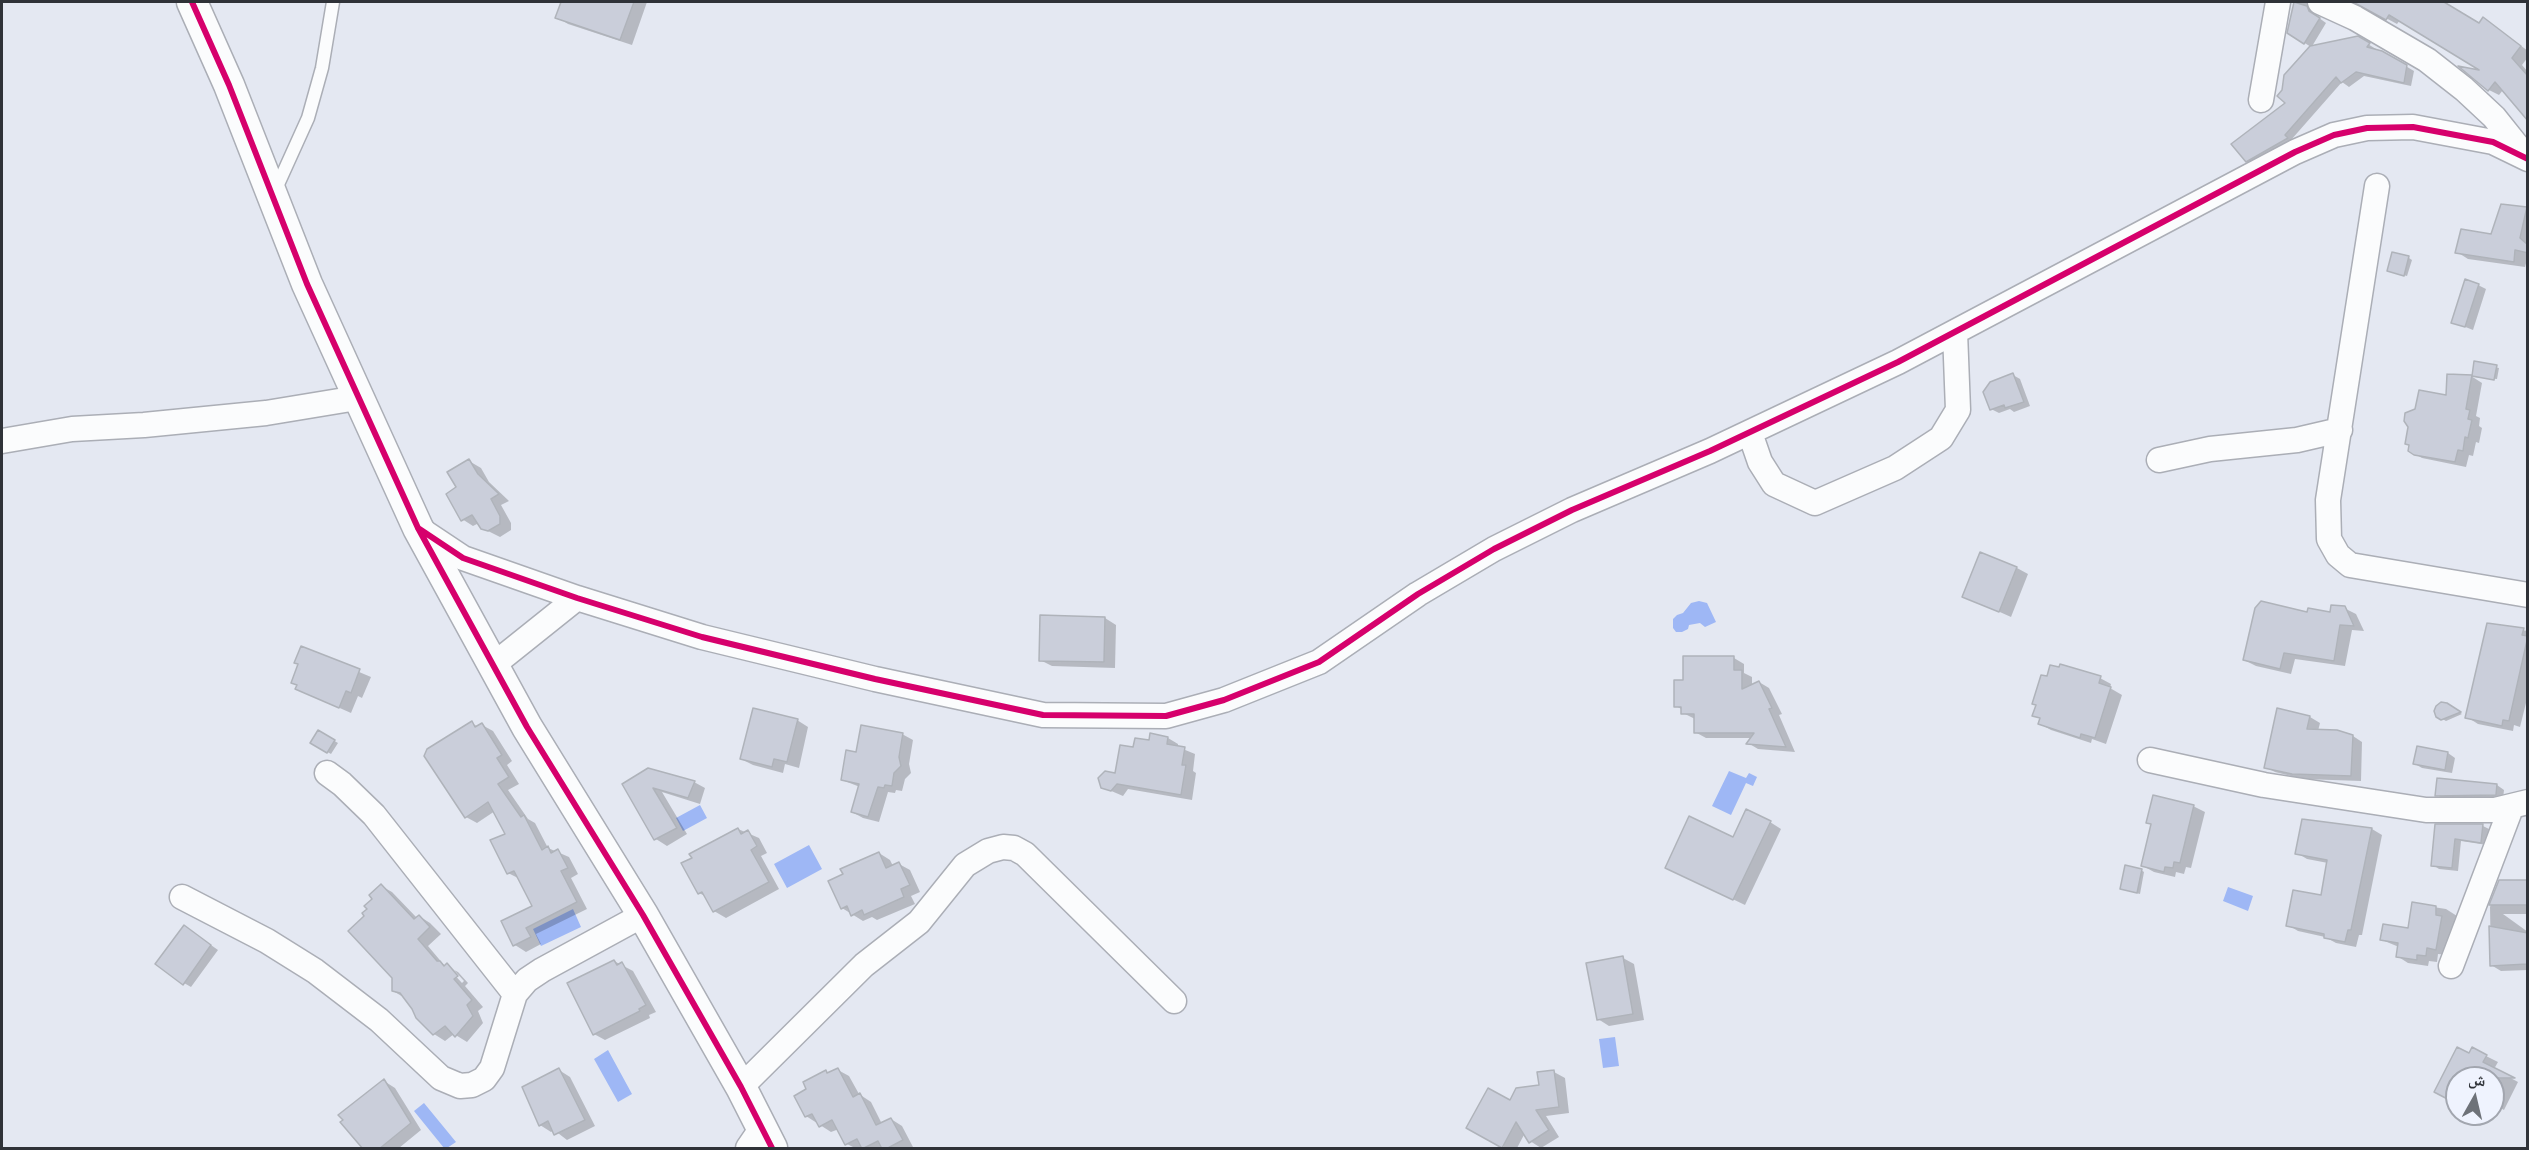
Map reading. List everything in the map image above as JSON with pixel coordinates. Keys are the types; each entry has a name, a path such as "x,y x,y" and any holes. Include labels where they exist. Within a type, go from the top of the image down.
{"street":[{"path":"192,2 229,85 307,284 418,528 526,727 643,915 741,1088 761,1142"},
{"path":"2261,100 2278,2"},
{"path":"2329,3 2427,60 2464,88 2494,117 2528,158"},
{"path":"418,528 463,558 577,598 702,637 994,707 1043,715 1166,716 1224,700 1319,662 1418,594 1494,549 1572,510 1749,433 1955,332 2295,152 2334,135 2367,128 2413,127 2493,142 2528,158"},
{"path":"2377,186 2328,500 2327,521 2330,539 2338,555 2350,565 2528,595"},
{"path":"1749,433 1760,462 1774,484 1815,504 1895,468 1941,438 1958,410 1955,332"},
{"path":"2,441 72,429 144,425 266,413 357,398"},
{"path":"2159,460 2210,449 2297,440 2340,430"},
{"path":"492,666 577,598"},
{"path":"2150,760 2264,785 2414,808 2468,811 2519,805 2451,966"},
{"path":"327,773 374,814 515,994"},
{"path":"741,1088 864,965 920,922 964,865 988,851 1003,847 1014,848 1024,854 1174,1001"},
{"path":"182,897 267,941 315,971 380,1020 441,1078 460,1086 472,1085 484,1079 492,1068 515,994 527,980 643,915"}],"lane":[{"path":"272,197 308,118 322,68 333,2"}],"water":[{"path":"1699,601 1707,603 1716,622 1705,627 1700,623 1689,625 1688,629 1676,632 1673,628 1673,619 1683,613 1691,603"},
{"path":"1729,771 1746,778 1749,773 1757,777 1753,786 1746,783 1731,815 1712,806"},
{"path":"700,805 707,818 683,831 676,818"},
{"path":"809,845 822,869 787,888 774,864"},
{"path":"2228,887 2253,896 2248,911 2223,901"},
{"path":"573,909 581,927 541,946 533,929"},
{"path":"1615,1037 1619,1066 1603,1068 1599,1039"},
{"path":"608,1050 632,1094 618,1102 594,1059"},
{"path":"424,1103 456,1142 447,1148 444,1148 414,1111"}],"building":[{"path":"561,2 634,2 620,40 555,18"},
{"path":"2294,2 2307,6 2309,11 2320,18 2304,44 2287,33"},
{"path":"2353,2 2444,2 2479,23 2483,17 2521,46 2512,58 2528,76 2528,121 2495,82 2488,91 2458,66 2479,70 2389,15 2386,20"},
{"path":"2358,36 2370,43 2367,47 2382,51 2407,65 2404,83 2356,72 2341,83 2336,77 2285,135 2288,138 2246,162 2231,144 2285,103 2277,96 2282,90 2284,75 2310,46"},
{"path":"2501,204 2527,207 2520,238 2528,245 2528,253 2515,250 2514,262 2455,253 2461,229 2491,234"},
{"path":"2392,252 2409,256 2404,276 2387,271"},
{"path":"2465,279 2479,284 2465,327 2451,323"},
{"path":"2474,361 2497,365 2494,380 2472,376"},
{"path":"2013,373 2024,402 1990,410 1983,392 1990,382"},
{"path":"2447,374 2472,375 2466,409 2470,410 2468,419 2472,420 2468,438 2465,437 2463,451 2458,450 2455,462 2414,455 2408,451 2409,445 2405,444 2408,427 2404,421 2405,413 2415,409 2419,390 2446,395"},
{"path":"469,459 478,474 499,494 491,499 500,516 500,524 488,531 481,529 472,515 461,521 446,494 456,487 447,472"},
{"path":"1980,552 2017,567 1999,612 1962,597"},
{"path":"2261,601 2307,612 2308,608 2330,612 2331,605 2345,606 2354,626 2340,625 2334,661 2284,653 2280,669 2243,660 2255,608"},
{"path":"1040,615 1105,617 1104,662 1039,661"},
{"path":"2487,623 2524,628 2522,635 2528,636 2509,721 2503,720 2502,726 2465,718"},
{"path":"301,646 360,669 351,693 346,691 339,708 295,689 297,685 291,683 298,664 294,663"},
{"path":"1683,656 1734,656 1734,670 1742,670 1742,689 1759,681 1772,708 1769,709 1786,747 1746,744 1754,733 1694,733 1694,714 1681,714 1681,707 1674,707 1674,680 1683,680"},
{"path":"2060,664 2101,676 2099,683 2111,687 2095,738 2081,734 2080,738 2038,724 2040,718 2032,716 2036,705 2032,704 2041,675 2047,676 2050,665 2059,667"},
{"path":"2441,702 2461,712 2441,720 2436,717 2434,711"},
{"path":"753,708 798,719 787,762 774,759 772,767 740,759"},
{"path":"2277,708 2310,716 2307,729 2337,730 2353,735 2351,776 2292,774 2264,768"},
{"path":"472,721 475,727 482,723 502,755 497,758 509,777 498,784 521,817 524,815 542,850 548,846 551,853 558,849 568,868 561,871 577,902 526,928 531,937 513,946 501,921 532,906 514,871 507,874 490,840 505,834 488,802 465,818 424,756 427,749"},
{"path":"861,725 903,733 899,757 901,766 894,773 892,786 878,787 868,817 851,812 859,784 841,780 846,750 856,752"},
{"path":"318,730 335,740 327,753 310,743"},
{"path":"1150,733 1168,737 1167,744 1185,747 1182,765 1186,765 1181,795 1117,784 1111,791 1101,788 1098,778 1105,771 1115,773 1120,745 1133,747 1135,738 1149,740"},
{"path":"2417,746 2448,752 2445,770 2413,764"},
{"path":"648,768 695,781 688,798 653,788 677,828 654,840 622,784"},
{"path":"2437,778 2497,784 2496,795 2435,796"},
{"path":"2153,795 2194,805 2180,863 2174,862 2173,868 2165,867 2164,872 2141,866 2151,824 2146,823"},
{"path":"1746,809 1771,821 1733,900 1665,868 1689,816 1733,837"},
{"path":"2302,819 2372,828 2351,930 2348,930 2345,942 2324,938 2324,934 2286,926 2293,890 2321,895 2327,860 2295,854"},
{"path":"2435,824 2483,824 2481,843 2455,839 2452,868 2431,866"},
{"path":"738,828 741,834 748,830 757,846 751,850 769,882 713,912 702,892 698,894 681,863 692,858 689,854"},
{"path":"879,852 886,868 899,862 910,885 901,889 904,897 864,915 862,910 851,916 847,906 841,909 828,881 843,874 840,869"},
{"path":"2125,865 2142,869 2137,893 2120,889"},
{"path":"2499,880 2528,880 2528,905 2489,905"},
{"path":"381,884 414,919 419,915 430,927 418,939 437,961 444,966 447,963 458,976 454,979 472,1000 467,1005 473,1016 455,1037 445,1026 433,1035 416,1018 400,993 392,991 392,978 348,931 364,916 362,913 367,909 364,906 372,899 369,895"},
{"path":"2412,902 2436,906 2436,915 2442,916 2436,950 2427,948 2426,956 2417,955 2417,960 2396,957 2398,943 2380,940 2383,924 2408,928"},
{"path":"184,925 211,945 183,985 155,964"},
{"path":"2489,926 2528,933 2528,964 2490,966"},
{"path":"1623,956 1633,1014 1597,1020 1586,963"},
{"path":"614,960 617,965 622,962 646,1005 639,1009 640,1011 593,1035 567,983"},
{"path":"2457,1047 2469,1053 2472,1047 2487,1055 2483,1062 2491,1066 2447,1066"},
{"path":"559,1068 585,1120 554,1135 548,1121 539,1126 522,1087"},
{"path":"838,1068 853,1097 860,1093 876,1125 891,1118 903,1140 886,1149 882,1149 878,1141 862,1149 857,1139 845,1145 832,1120 819,1127 812,1114 805,1117 794,1096 806,1089 803,1082 826,1070 827,1073"},
{"path":"1554,1070 1559,1107 1536,1110 1549,1130 1529,1143 1516,1122 1502,1148 1466,1128 1488,1088 1510,1100 1516,1088 1539,1085 1537,1072"},
{"path":"2445,1070 2445,1098 2434,1092"},
{"path":"2505,1073 2515,1078 2505,1078"},
{"path":"384,1079 411,1123 379,1149 363,1149 340,1122 343,1120 338,1115"}],"cycle path":[{"path":"192,2 229,85 307,284 418,528 527,727 643,915 741,1087 772,1148"},
{"path":"418,528 463,558 577,598 702,637 875,679 1043,715 1166,716 1224,700 1319,662 1418,594 1494,549 1572,510 1710,451 1898,362 2295,152 2334,135 2367,128 2413,127 2493,142 2528,159"}]}
